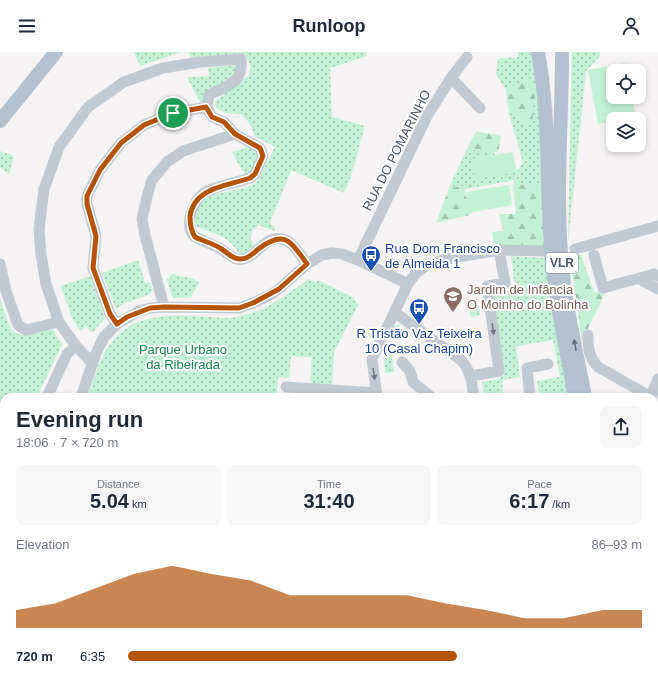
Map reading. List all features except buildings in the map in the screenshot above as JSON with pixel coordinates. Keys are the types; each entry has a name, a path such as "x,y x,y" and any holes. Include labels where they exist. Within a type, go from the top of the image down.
{"main road":[{"path":"0,121 56,52"},
{"path":"538,52 546,111 550,220"},
{"path":"550,220 555,52"},
{"path":"561,128 562,52"},
{"path":"561,128 566,52"},
{"name":"VLR","path":"561,128 559,189 561,254 584,393"},
{"name":"VLR","path":"550,220 555,289 574,393"}],"street":[{"name":"RUA DO POMARINHO","path":"358,260 427,116 466,54"},
{"path":"93,364 76,346 59,322 46,284 41,255 39,229 44,189 59,147 88,107 124,82 162,68 200,62 241,59 242,68 236,81 209,95 206,107 212,117 224,122 235,134 260,148 263,156 255,174 250,178 212,189 204,193 198,199 192,208 190,215 192,233 195,237 221,248 236,259 243,259 249,256 268,241 282,238 289,242 307,264"},
{"path":"451,78 480,108"},
{"path":"117,324 110,314 93,268 96,236 87,204 87,196 100,170 121,143 144,125 173,113 206,107"},
{"path":"164,307 144,235 142,219 152,180 167,162 183,151 235,134"},
{"path":"575,249 658,226"},
{"path":"377,393 372,359 408,284 416,273 427,265 438,260 499,250 544,251"},
{"path":"471,376 499,371 487,286 505,283 499,250"},
{"path":"82,393 100,343 108,332 117,324 139,311 150,308 164,307 239,308 270,295 307,264 322,255 332,253 342,254 358,260 408,284"},
{"path":"594,255 603,288 654,274 658,276"},
{"path":"0,264 6,291 18,325 26,330 59,322"},
{"path":"640,279 658,289"},
{"path":"394,312 462,360 471,376 473,393"},
{"path":"588,335 589,351 593,362 598,367 644,393"},
{"path":"49,393 67,354 76,346"},
{"path":"402,362 410,371 413,382 426,393"},
{"path":"530,393 527,368 548,364"},
{"path":"653,393 658,380"},
{"path":"286,387 354,393"}],"green space":[{"path":"134,52 181,52 140,66"},
{"path":"188,52 366,52 367,56 330,68 332,117 365,126 350,179 344,193 291,170 270,223 275,227 274,231 259,225 253,230 250,238 254,246 244,254 239,254 235,247 226,239 196,226 196,213 206,198 210,195 245,188 257,182 275,147 254,136 251,126 241,114 226,113 216,108 215,101 249,75 251,67 245,54 191,57"},
{"path":"518,52 533,52 539,86 542,183 513,186 515,180 465,189 464,186 449,188 467,149 493,151 495,155 472,159 517,172 523,162 509,114 532,126 524,81 506,90 496,74 498,59 518,57"},
{"path":"572,52 600,52 600,56 586,71 568,242"},
{"path":"237,65 236,74 203,102 200,102 187,77 209,76 208,68"},
{"path":"606,67 606,104 633,104 635,112 606,112 606,122 598,124 588,70"},
{"path":"527,76 535,85 532,126 509,114 506,90 524,81"},
{"path":"476,131 501,136 498,152 467,149"},
{"path":"248,145 259,152 251,173 245,175 232,152 244,149"},
{"path":"0,151 14,156 9,175 0,167"},
{"path":"513,152 517,172 475,179 472,159"},
{"path":"542,183 544,248 494,246 492,232 503,231 499,214 516,214 513,186"},
{"path":"509,185 512,205 469,213 466,192"},
{"path":"464,186 470,215 436,223 449,188"},
{"path":"581,254 594,292 605,293 582,341 570,256"},
{"path":"511,256 545,258 549,298 568,393 539,393 537,381 560,377 553,340 516,346 520,377 502,380 503,393 483,393 482,382 499,379 504,374 492,293 515,288"},
{"path":"138,260 145,283 150,283 153,290 149,295 125,303 116,309 102,273"},
{"path":"171,274 194,279 199,283 191,297 174,298 172,296 166,278 170,279"},
{"path":"90,276 105,318 92,333 86,326 80,331 72,318 61,286"},
{"name":"Parque Urbano da Ribeirada","path":"308,279 316,282 318,280 354,298 358,305 334,352 332,386 310,385 312,357 291,356 289,378 278,377 277,393 89,393 104,354 115,338 128,327 143,320 160,317 194,316 230,318 242,316 262,309 289,293"},
{"path":"0,298 9,326 14,331 19,334 30,335 53,330 62,344 39,393 0,393"},
{"path":"478,304 480,315 471,317 469,305"},
{"path":"399,324 401,333 390,334 390,330"},
{"path":"390,341 394,372 385,373 383,351"}],"place":[{"name":"Rua Dom Francisco de Almeida 1","path":"371,272"},
{"name":"Jardim de Infância O Moinho do Bolinha","path":"453,313"},
{"name":"R Tristão Vaz Teixeira 10 (Casal Chapim)","path":"419,325"}],"route":[{"path":"206,107 212,117 224,122 235,134 257,145 263,156 255,174 250,178 241,182 212,189 204,193 198,199 192,208 190,215 192,233 195,237 221,248 236,259 243,259 249,256 268,241 282,238 289,242 307,264 270,295 239,308 150,308 139,311 117,324 110,314 93,268 96,236 90,219 87,196 100,170 121,143 144,125 173,113 206,107"}]}
